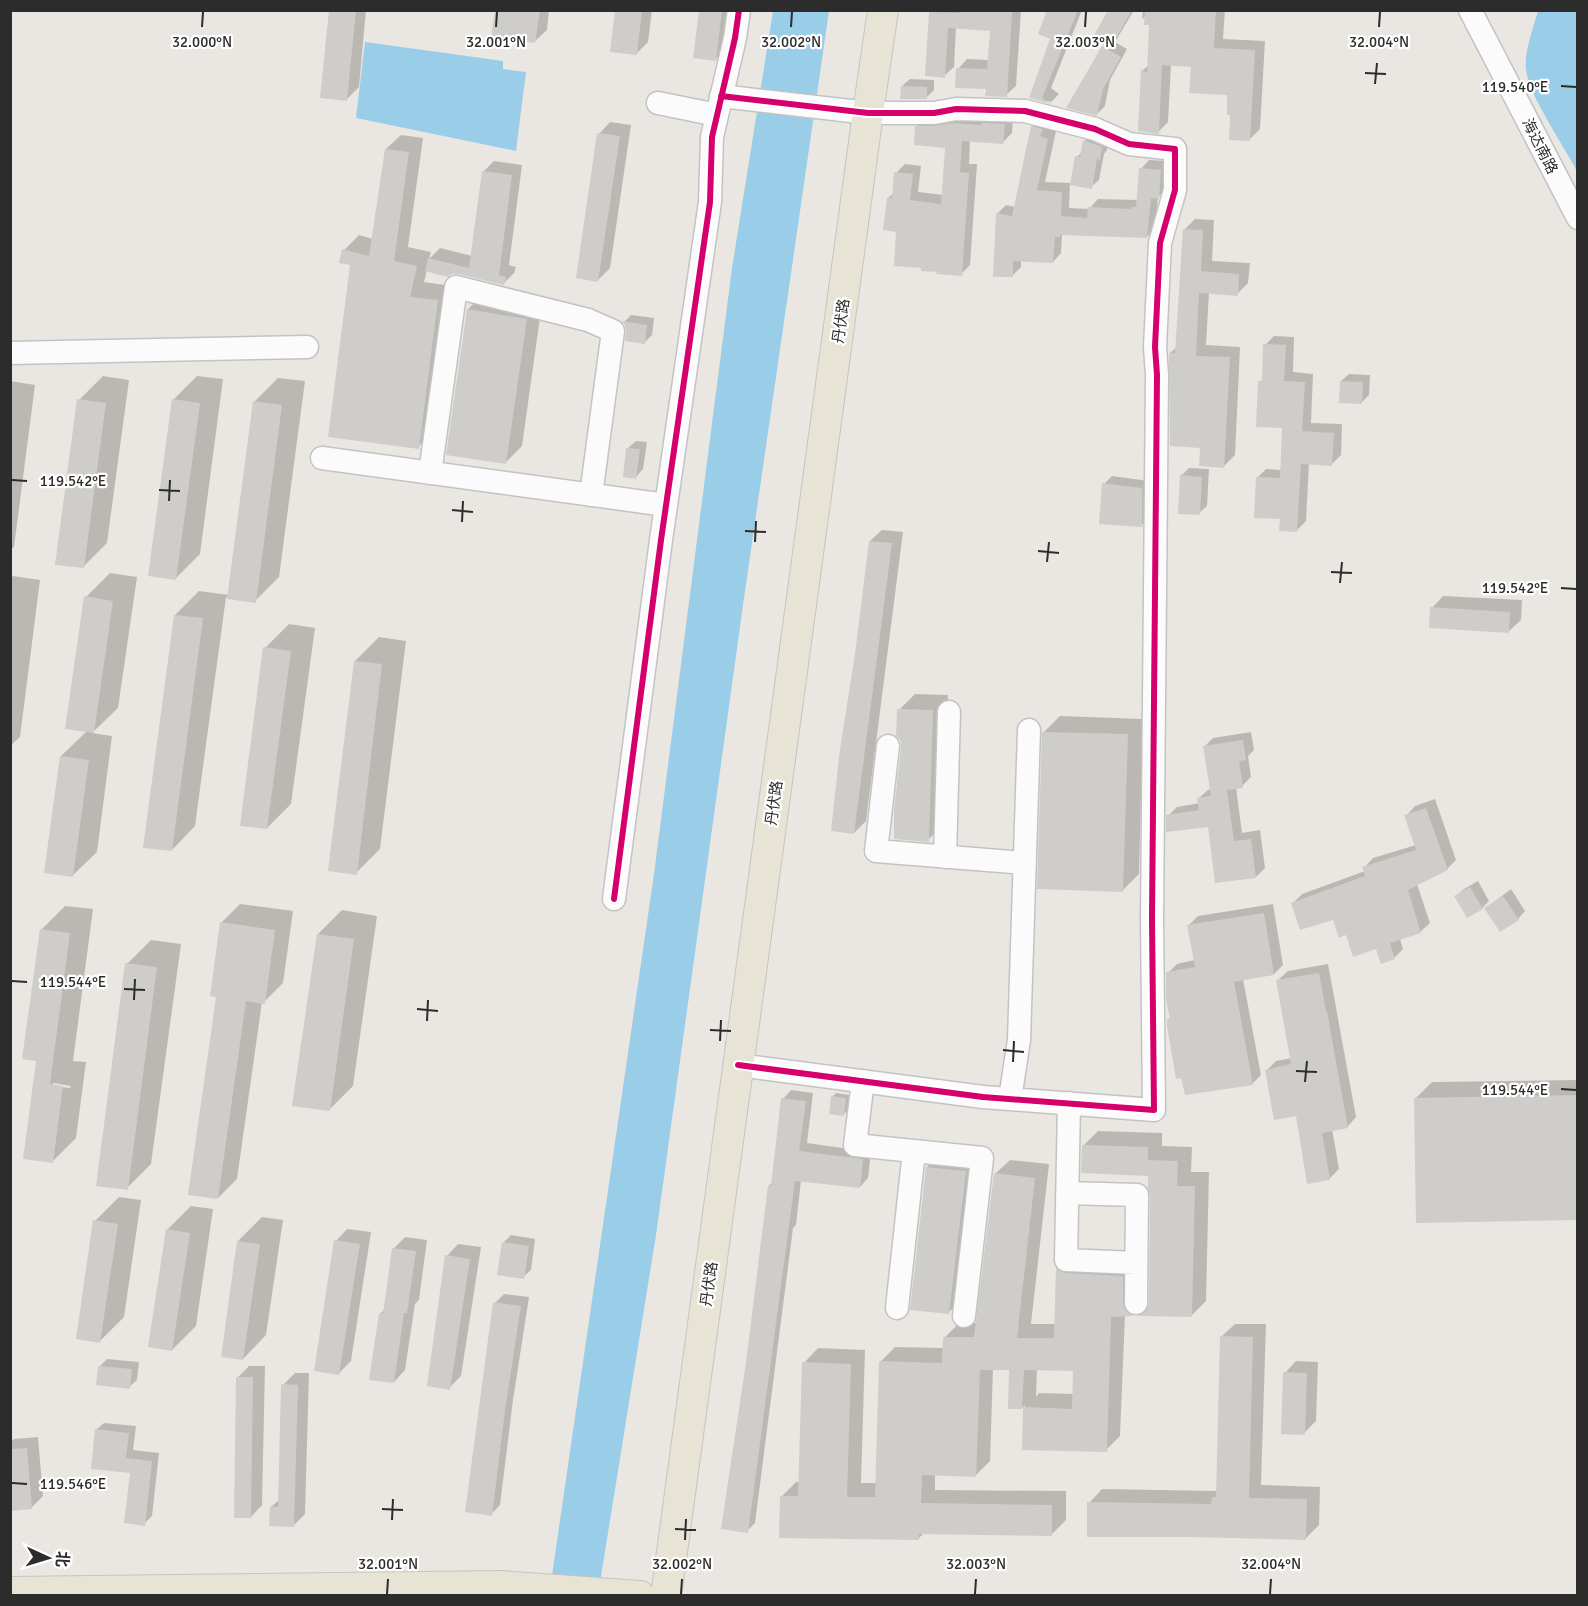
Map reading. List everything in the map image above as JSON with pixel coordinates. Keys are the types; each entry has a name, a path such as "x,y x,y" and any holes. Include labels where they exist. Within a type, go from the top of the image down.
{"main road":[{"name":"丹伏路","path":"666,1596 868,113 884,10"},
{"path":"10,1592 502,1586 611,1592 640,1596"}],"street":[{"path":"614,899 666,506 710,202 712,137 725,103 739,10"},
{"name":"海达南路","path":"1470,10 1578,218"},
{"path":"658,103 725,103 868,113 934,113 956,110 1025,111 1095,129 1129,144 1175,149 1175,190 1160,243 1155,347 1157,375 1152,906 1154,1110 1010,1099 738,1065"},
{"path":"430,473 456,287 588,320 613,331 591,495"},
{"path":"10,353 306,347"},
{"path":"322,458 666,506"},
{"path":"945,856 949,712"},
{"path":"1010,1099 1019,1040 1029,730"},
{"path":"888,746 876,851 1025,863"},
{"path":"863,1081 855,1145 982,1158 964,1317"},
{"path":"1068,1103 1066,1260 1136,1263"},
{"path":"897,1308 914,1151"},
{"path":"1067,1193 1137,1195 1136,1303"}],"water":[{"path":"773,11 829,11 743,605 656,1235 598,1595 549,1596 654,874 732,268"},
{"path":"1538,11 1577,11 1577,171 1528,80 1526,55"},
{"path":"365,42 503,61 503,69 526,72 516,151 356,118"}],"building":[{"path":"329,10 356,10 347,101 320,98"},
{"path":"495,10 540,10 535,43 491,37"},
{"path":"615,10 642,10 637,55 610,52"},
{"path":"699,10 722,10 716,61 693,58"},
{"path":"960,10 1012,12 1007,97 985,96 986,89 955,88 956,68 987,69 990,31 948,28 945,78 925,76 929,12 960,13"},
{"path":"1047,10 1078,10 1042,98 1051,104 1029,98 1050,39 1038,34"},
{"path":"1108,10 1132,10 1110,49 1092,39"},
{"path":"1145,10 1216,10 1214,48 1255,50 1250,141 1229,140 1230,115 1227,115 1227,95 1189,93 1191,67 1162,65 1159,134 1138,131 1141,69 1147,73 1149,25 1144,25"},
{"path":"1102,46 1121,57 1103,89 1097,116 1066,108"},
{"path":"901,86 927,87 927,99 900,99"},
{"path":"953,123 1005,124 1003,144 962,141 960,172 969,173 962,276 936,274 937,272 921,271 921,268 894,266 896,232 883,230 887,198 892,198 894,172 913,174 910,200 941,204 945,148 914,145 915,126"},
{"path":"1031,126 1043,129 1040,136 1048,139 1037,190 1062,192 1061,216 1087,218 1088,207 1131,209 1131,207 1136,207 1139,168 1161,170 1159,199 1151,198 1147,238 1060,235 1060,237 1055,237 1053,263 1013,261 1013,277 993,277 996,213 1012,216"},
{"path":"597,133 620,136 598,282 576,278"},
{"path":"1083,140 1102,147 1100,160 1097,159 1092,189 1070,185 1075,156 1080,157"},
{"path":"385,149 409,152 394,261 417,266 410,297 438,300 419,449 328,437 350,265 339,263 342,249 369,256"},
{"path":"482,171 512,175 499,275 506,277 504,285 459,274 452,274 448,277 425,271 428,258 469,268"},
{"path":"1183,229 1203,230 1201,271 1239,274 1238,296 1199,293 1196,356 1230,357 1224,468 1199,466 1200,448 1170,446 1169,353 1175,353"},
{"path":"467,309 527,319 506,464 446,455"},
{"path":"622,321 647,325 645,344 625,341 625,325"},
{"path":"1263,344 1286,345 1284,381 1305,382 1302,431 1334,433 1332,466 1301,464 1297,532 1279,531 1280,519 1254,518 1256,477 1280,478 1282,428 1256,427 1258,381 1262,381"},
{"path":"1340,381 1363,382 1362,404 1339,403"},
{"path":"77,399 106,403 84,568 55,565"},
{"path":"172,399 200,403 176,580 148,576"},
{"path":"253,401 282,405 256,603 227,599"},
{"path":"626,448 640,449 636,479 623,477"},
{"path":"1180,475 1202,477 1200,515 1178,514"},
{"path":"1102,483 1142,488 1142,527 1099,524"},
{"path":"869,541 892,543 854,834 831,831"},
{"path":"84,596 113,601 94,733 65,729"},
{"path":"1430,607 1510,612 1509,633 1429,628"},
{"path":"174,615 203,618 172,851 143,848"},
{"path":"263,647 291,651 267,829 240,826"},
{"path":"354,661 382,664 357,875 328,871"},
{"path":"897,709 933,710 929,842 894,839 894,810 901,748 901,741 896,736"},
{"path":"1042,732 1128,734 1123,892 1037,889"},
{"path":"1243,740 1246,760 1239,761 1243,788 1227,790 1234,841 1251,839 1256,878 1215,883 1208,827 1166,832 1166,815 1199,810 1197,798 1211,796 1203,746"},
{"path":"60,756 89,760 73,877 44,873"},
{"path":"1426,808 1448,870 1408,890 1421,933 1390,943 1395,959 1381,964 1376,949 1353,957 1346,935 1339,938 1333,920 1300,930 1291,903 1365,876 1362,867 1416,850 1404,815"},
{"path":"1470,887 1483,909 1467,918 1454,896"},
{"path":"1503,896 1519,920 1500,932 1484,908"},
{"path":"1264,913 1274,975 1234,982 1253,1085 1185,1095 1181,1078 1176,1079 1167,1026 1167,1019 1170,1018 1166,1000 1166,972 1195,967 1187,925"},
{"path":"220,922 275,930 265,1004 246,1001 218,1199 188,1195 216,997 210,996"},
{"path":"40,929 70,933 50,1084 63,1086 53,1163 23,1159 36,1061 22,1059"},
{"path":"317,934 354,939 330,1111 292,1106"},
{"path":"125,963 157,967 128,1190 96,1186"},
{"path":"1319,973 1348,1128 1322,1133 1330,1180 1307,1184 1296,1116 1274,1120 1265,1070 1291,1064 1276,980"},
{"path":"1578,1095 1578,1220 1416,1223 1414,1098"},
{"path":"831,1096 846,1098 844,1116 829,1114"},
{"path":"781,1098 806,1101 799,1151 863,1159 860,1188 795,1181 748,1533 721,1529 746,1362 768,1185 771,1186"},
{"path":"1082,1145 1148,1147 1148,1160 1178,1161 1177,1186 1195,1186 1192,1317 1138,1316 1147,1310 1149,1303 1150,1195 1148,1176 1081,1173"},
{"path":"926,1167 966,1171 949,1314 910,1310"},
{"path":"994,1173 1035,1178 1017,1338 1054,1338 1056,1268 1065,1273 1123,1276 1123,1303 1125,1310 1133,1316 1111,1317 1107,1452 1022,1450 1023,1407 1072,1409 1073,1371 1024,1370 1022,1409 1008,1409 1009,1370 980,1370 976,1477 922,1475 921,1503 1052,1505 1052,1536 919,1534 919,1540 779,1538 780,1496 798,1496 802,1362 851,1364 847,1497 875,1497 879,1361 942,1363 943,1337 974,1337"},
{"path":"93,1220 118,1224 100,1343 76,1339"},
{"path":"166,1229 190,1233 172,1351 148,1347"},
{"path":"334,1240 360,1244 339,1375 314,1371"},
{"path":"237,1241 260,1244 243,1360 221,1357"},
{"path":"502,1242 529,1246 524,1279 497,1275"},
{"path":"392,1248 416,1251 394,1383 369,1380 379,1313 383,1314"},
{"path":"445,1255 470,1259 450,1390 427,1386"},
{"path":"493,1302 521,1306 492,1516 465,1512"},
{"path":"1220,1336 1253,1337 1249,1498 1307,1499 1306,1540 1087,1537 1087,1502 1211,1504 1212,1497 1216,1497"},
{"path":"98,1366 132,1369 130,1389 96,1385"},
{"path":"1283,1372 1307,1373 1305,1435 1281,1434"},
{"path":"236,1377 253,1377 251,1518 234,1518"},
{"path":"281,1384 298,1385 294,1527 269,1526 270,1506 278,1507"},
{"path":"95,1429 129,1433 126,1458 152,1461 145,1526 124,1523 130,1473 91,1469"},
{"path":"27,1448 32,1509 10,1511 10,1449"}],"cycle path":[{"path":"614,899 661,540 710,202 712,137 735,38 739,10"},
{"path":"721,96 868,113 934,113 956,109 1025,111 1095,129 1129,144 1175,149 1175,190 1160,243 1155,347 1157,375 1152,918 1154,1110 983,1097 738,1065"}]}
